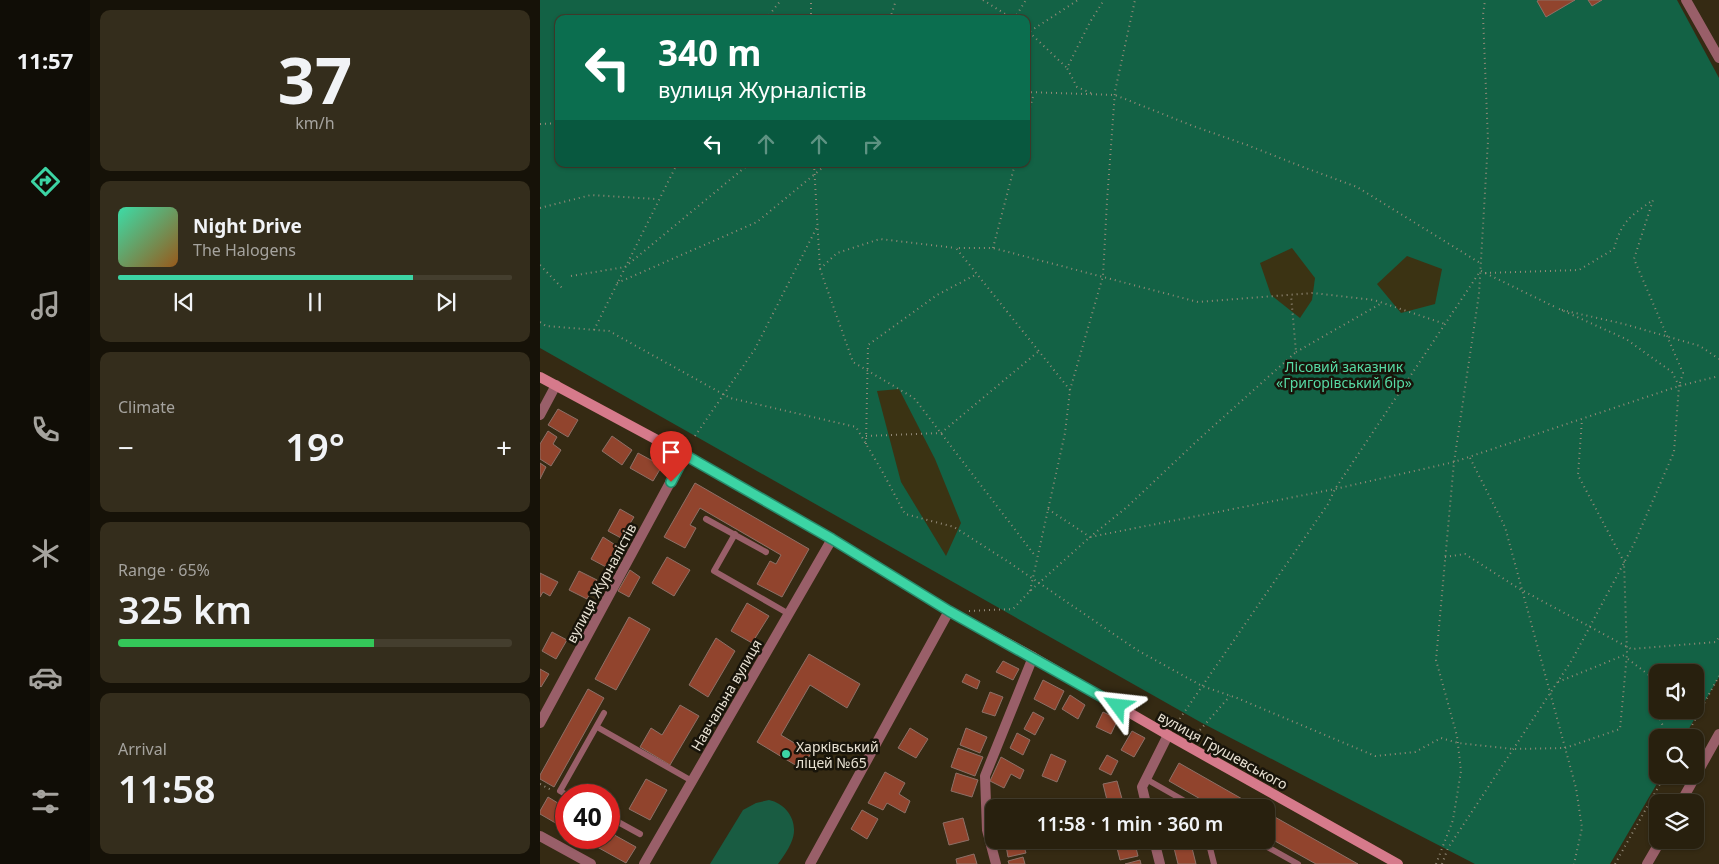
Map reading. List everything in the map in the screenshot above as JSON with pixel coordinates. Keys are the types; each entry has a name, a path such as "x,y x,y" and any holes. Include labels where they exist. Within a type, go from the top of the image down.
{"street":[{"path":"1686,0 1719,58"},
{"name":"вулиця Грушевського","path":"540,377 685,455 832,539 949,611 1398,864"},
{"path":"540,415 556,385"},
{"name":"вулиця Журналістів","path":"540,723 685,455"},
{"name":"Навчальна вулиця","path":"644,864 832,539"},
{"path":"810,864 949,611"},
{"path":"996,864 987,830 985,776 1033,657"},
{"path":"1685,794 1719,734"},
{"path":"1145,799 1142,787 1168,735"},
{"path":"540,836 591,864"},
{"path":"1156,849 1160,864"},
{"path":"1647,864 1656,849"}],"lane":[{"path":"706,518 766,552"},
{"path":"735,534 714,571 788,614"},
{"path":"564,784 604,713"},
{"path":"597,727 692,781"},
{"path":"1146,779 1181,799"},
{"path":"620,823 640,834"},
{"path":"1210,849 1214,864"},
{"path":"1271,849 1298,864"}],"path":[{"path":"769,15 781,0"},
{"path":"811,0 811,15"},
{"path":"891,15 896,0"},
{"path":"983,0 1007,15"},
{"path":"1017,15 1026,0"},
{"path":"1030,30 1078,0"},
{"path":"1067,68 1090,22 1104,0"},
{"path":"1030,591 1065,432 1070,390 1103,276 1115,95 1135,0"},
{"path":"1436,864 1453,820 1461,771 1458,742 1436,660 1454,462 1473,343 1481,271 1488,141 1482,15 1486,0"},
{"path":"1030,33 1067,68 1077,87 1093,94"},
{"path":"1030,92 1115,95 1193,126 1357,186 1481,264"},
{"path":"1030,108 1034,93"},
{"path":"540,124 555,123"},
{"path":"594,330 675,167"},
{"path":"571,276 625,267 745,167"},
{"path":"814,167 820,269 853,362 914,398 1037,558"},
{"path":"617,283 757,222 823,167"},
{"path":"993,248 1014,167"},
{"path":"540,208 591,195 656,199"},
{"path":"1442,864 1448,848 1572,660 1634,544 1674,452 1679,386 1683,373 1634,259 1653,200 1631,216 1619,232 1614,249 1579,270 1485,273"},
{"path":"696,436 755,349 818,226"},
{"path":"820,269 837,253 880,239 956,248 993,248 1198,302 1313,294 1374,300 1445,324"},
{"path":"956,248 1070,390"},
{"path":"540,265 564,290"},
{"path":"1481,271 1626,339 1672,372 1679,386"},
{"path":"1168,735 1328,504 1335,489 1481,271"},
{"path":"866,445 868,345 936,296 977,274"},
{"path":"1291,295 1296,352"},
{"path":"967,611 1013,609 1030,591 1090,537 1127,507 1296,352 1382,303"},
{"path":"1557,308 1624,324 1700,346 1719,360"},
{"path":"540,322 546,326 609,331 730,398 856,427 905,514 954,527 1033,578 1137,650 1202,686 1375,756 1415,752 1441,738 1513,749 1565,748 1620,729 1627,658 1624,562 1578,475 1582,419"},
{"path":"866,436 941,433 1039,351"},
{"path":"1048,509 1090,537 1335,489 1454,462 1679,386 1719,376"},
{"path":"1470,457 1505,527 1576,788 1582,828 1574,864"},
{"path":"1445,556 1465,554 1522,590 1631,648 1716,642 1719,637"},
{"path":"1558,682 1627,654"},
{"path":"1627,658 1649,675"},
{"path":"1690,729 1719,676"},
{"path":"1200,730 1230,696"},
{"path":"540,784 550,790 555,790"},
{"path":"1615,864 1660,784"}],"green space":[{"name":"Лісовий заказник «Григорівський бір»","path":"540,0 1677,0 1719,78 1719,677 1704,703 1704,664 1649,664 1649,719 1694,719 1689,729 1649,729 1649,784 1657,784 1651,794 1649,794 1649,797 1610,864 1475,864 1202,723 540,348"},
{"path":"769,800 776,802 787,810 794,829 791,843 778,864 710,864 743,810 756,803"}],"sand":[{"path":"1292,248 1315,278 1312,300 1300,318 1271,295 1260,263"},
{"path":"1407,256 1442,269 1435,304 1401,313 1377,284"},
{"path":"899,389 935,459 961,523 946,556 901,482 877,391"}],"building":[{"path":"1575,0 1546,17 1537,1"},
{"path":"1588,0 1602,0 1592,6"},
{"path":"558,409 578,420 568,437 548,425"},
{"path":"548,431 557,437 553,444 561,450 551,466 540,459 540,444"},
{"path":"612,436 632,450 622,465 602,451"},
{"path":"638,453 662,466 653,481 630,468"},
{"path":"540,463 546,467 540,479"},
{"path":"695,483 809,549 782,597 757,584 770,561 776,564 781,555 700,508 690,525 696,528 685,548 664,537"},
{"path":"620,509 634,517 621,538 608,531"},
{"path":"603,537 617,546 606,567 591,559"},
{"path":"667,557 690,570 674,596 652,583"},
{"path":"630,570 640,577 629,597 618,591"},
{"path":"579,571 597,580 587,599 569,590"},
{"path":"540,573 558,582 550,596 543,592 540,597"},
{"path":"747,603 769,616 752,643 731,631"},
{"path":"629,617 650,629 616,690 595,679"},
{"path":"552,632 567,640 556,659 542,651"},
{"path":"716,638 735,651 708,697 689,685"},
{"path":"809,654 860,684 847,708 810,685 781,735 811,753 802,769 757,742"},
{"path":"1003,661 1019,669 1013,680 996,672"},
{"path":"540,669 549,674 541,687 540,686"},
{"path":"966,674 980,681 977,689 962,682"},
{"path":"1043,680 1064,691 1055,710 1034,699"},
{"path":"588,689 604,698 554,787 540,779 540,775"},
{"path":"990,692 1003,697 995,716 982,712"},
{"path":"1070,695 1085,705 1078,719 1062,709"},
{"path":"680,705 699,716 670,765 640,747 651,728 662,735"},
{"path":"1033,712 1044,718 1035,735 1024,729"},
{"path":"1103,712 1118,719 1111,734 1096,727"},
{"path":"910,728 928,739 916,758 898,748"},
{"path":"966,728 987,737 980,753 960,745"},
{"path":"1132,731 1145,738 1134,757 1121,750"},
{"path":"1017,733 1030,740 1023,755 1010,748"},
{"path":"958,748 983,757 975,776 951,767"},
{"path":"1051,754 1066,761 1057,782 1042,776"},
{"path":"1107,755 1118,761 1111,775 1099,769"},
{"path":"1001,757 1024,770 1020,779 1011,774 1004,788 990,781"},
{"path":"1179,763 1242,799 1200,799 1169,781"},
{"path":"885,772 905,783 899,794 910,801 905,813 887,803 883,810 868,803"},
{"path":"956,773 978,780 972,797 951,791"},
{"path":"646,779 667,790 650,820 629,809"},
{"path":"1117,781 1122,799 1107,799 1103,784"},
{"path":"548,797 555,801 555,823 540,814"},
{"path":"862,810 878,819 867,839 851,829"},
{"path":"1275,817 1358,864 1316,864 1275,841"},
{"path":"963,818 969,840 949,845 943,823"},
{"path":"620,838 636,847 626,863 601,849 620,849"},
{"path":"1007,849 1025,849 1026,853 1008,857"},
{"path":"1117,849 1136,849 1138,856 1120,860"},
{"path":"1174,849 1192,849 1196,864 1178,864"},
{"path":"974,854 977,864 957,864 956,859"},
{"path":"1023,857 1025,864 1009,864 1008,861"},
{"path":"1140,860 1141,864 1125,864"}],"place":[{"name":"Харківський ліцей №65","path":"786,754"}],"route":[{"path":"671,482 685,455 832,539 949,611 1118,706"}]}
